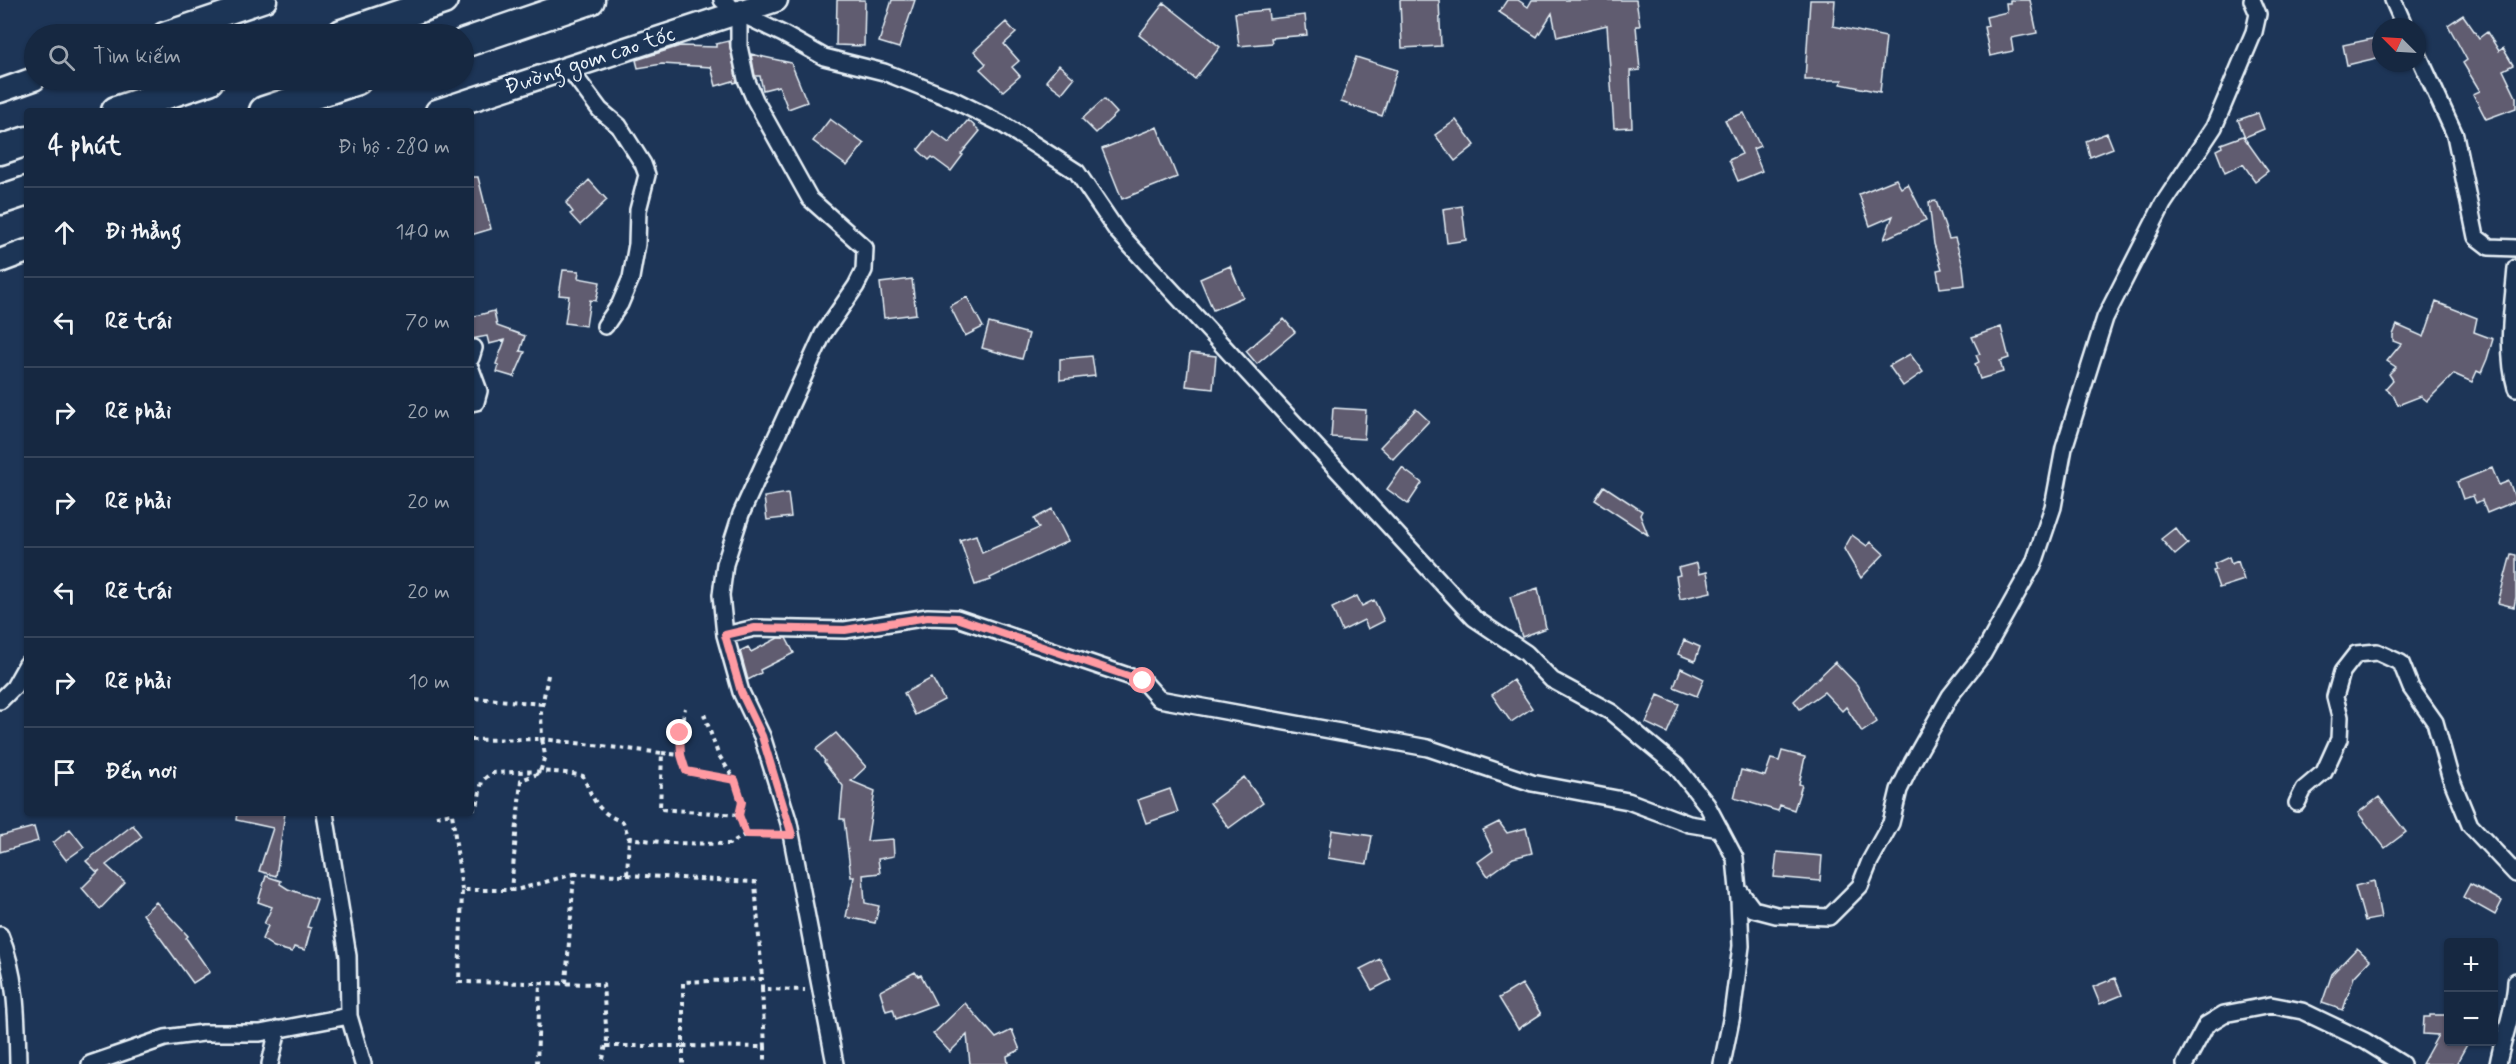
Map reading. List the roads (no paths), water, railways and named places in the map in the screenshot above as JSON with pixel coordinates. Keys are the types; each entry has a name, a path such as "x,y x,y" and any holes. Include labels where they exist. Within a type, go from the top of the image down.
{"highway":[{"path":"372,24 443,0"},
{"path":"474,40 590,0"},
{"path":"125,108 179,90"},
{"path":"273,108 327,90"},
{"path":"0,150 24,142"},
{"path":"0,201 24,192"}],"main road":[{"path":"194,24 265,0"},
{"name":"Đường gom cao tốc","path":"446,108 568,67 730,7 776,0"},
{"path":"0,91 24,83"},
{"path":"0,261 24,252"}],"street":[{"path":"1738,889 1753,909 1776,915 1829,918 1860,886 1870,861 1891,824 1899,790 1911,763 1950,696 1983,654 2034,563 2053,507 2064,448 2105,318 2163,204 2214,126 2254,32 2258,14 2252,0"},
{"path":"2393,0 2401,18"},
{"path":"730,7 746,79 755,100 810,199 865,248 864,270 856,286 823,334 741,514 725,564 721,595 725,635 741,692 762,736 792,835 835,1064"},
{"path":"730,7 824,57 884,72 952,99 1002,124 1077,172 1117,231 1474,618 1526,653 1552,680 1611,712 1676,766 1707,805 1735,858 1741,946 1732,1015 1722,1064"},
{"path":"568,67 600,110 619,126 643,164 647,175 638,210 637,244 631,278 620,303 605,326"},
{"path":"2426,72 2455,135 2476,237 2489,247 2516,248"},
{"path":"2516,268 2510,341 2512,375 2516,388"},
{"path":"474,377 479,391 474,403"},
{"path":"725,635 755,628 845,630 928,617 957,618 1143,681 1159,699 1428,748 1532,783 1628,801 1689,824 1720,829"},
{"path":"2297,803 2304,789 2324,772 2339,739 2340,717 2335,697 2342,672 2356,654 2377,652 2401,663 2411,688 2435,722 2450,776 2470,825 2516,874"},
{"path":"0,701 14,687 24,669"},
{"path":"325,816 348,956 349,1016 363,1064"},
{"path":"0,935 9,956 17,1026 18,1064"},
{"path":"2498,1064 2503,1037 2515,1001 2516,981"},
{"path":"2185,1064 2206,1025 2224,1014 2271,1005 2312,1015 2365,1041 2402,1064"},
{"path":"90,1064 165,1038 203,1033 260,1033 349,1016"},
{"path":"270,1064 278,1029"}]}
